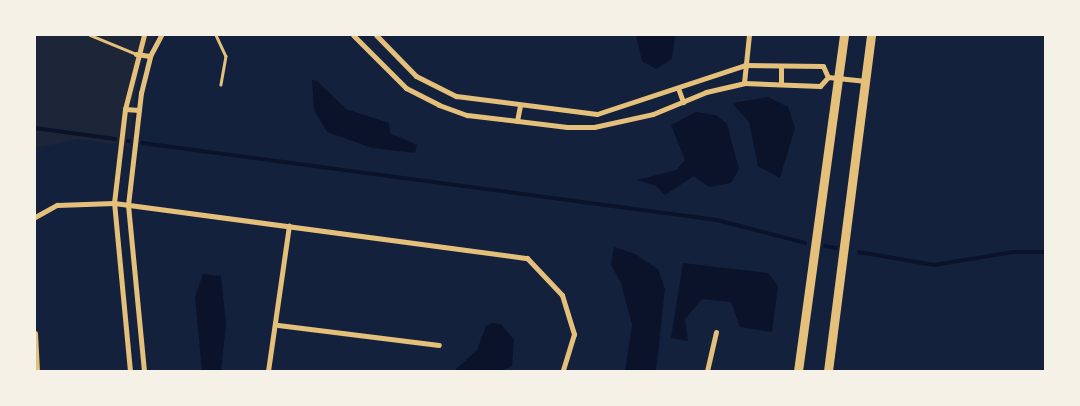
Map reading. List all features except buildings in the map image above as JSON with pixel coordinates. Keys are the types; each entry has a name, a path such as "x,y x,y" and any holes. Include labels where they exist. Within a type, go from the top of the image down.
{"main road":[{"path":"798,371 833,77 844,35"},
{"path":"828,371 872,35"}],"street":[{"path":"130,371 114,203 125,109 136,54 144,35"},
{"path":"144,371 128,205 139,110 150,56 162,35"},
{"path":"353,35 406,88 467,114 517,121 594,127 652,114 706,92 744,83 820,86 833,77"},
{"path":"376,35 416,76 456,96 597,114 745,65 823,66 833,77 866,81"},
{"path":"744,83 749,35"},
{"path":"136,54 150,56"},
{"path":"781,83 782,66"},
{"path":"702,80 706,92"},
{"path":"678,88 683,102"},
{"path":"517,121 520,105"},
{"path":"125,109 139,110"},
{"path":"35,217 57,205 114,203 527,258 562,295 574,334 563,371"},
{"path":"268,371 278,325 289,226"},
{"path":"278,325 439,345"},
{"path":"707,371 716,332"},
{"path":"35,333 37,371"}],"lane":[{"path":"90,35 136,54"},
{"path":"216,35 226,56 221,85"}],"shaded area":[{"path":"35,35 156,35 139,69 129,146 78,139 35,148"},
{"path":"636,35 675,35 672,59 656,69 642,61"},
{"path":"312,80 317,81 346,109 389,123 390,133 417,145 415,153 372,148 327,132 314,110"},
{"path":"768,97 788,107 795,128 780,178 758,166 749,122 732,103"},
{"path":"696,112 716,115 727,124 739,169 731,183 709,187 694,176 665,195 656,186 637,180 676,170 685,160 671,125"},
{"path":"614,247 635,254 658,269 665,289 656,371 625,371 632,325 621,283 611,265"},
{"path":"683,263 768,273 778,286 772,332 740,327 731,302 702,299 685,319 688,341 671,338"},
{"path":"203,274 221,276 226,324 221,371 202,371 195,297"},
{"path":"492,323 501,324 514,340 512,366 503,371 454,371 477,350 486,326"}],"waterway":[{"path":"35,128 115,139"},
{"path":"142,143 717,220 805,243"},
{"path":"825,246 836,248"},
{"path":"859,252 934,265 1013,252 1045,252"}]}
